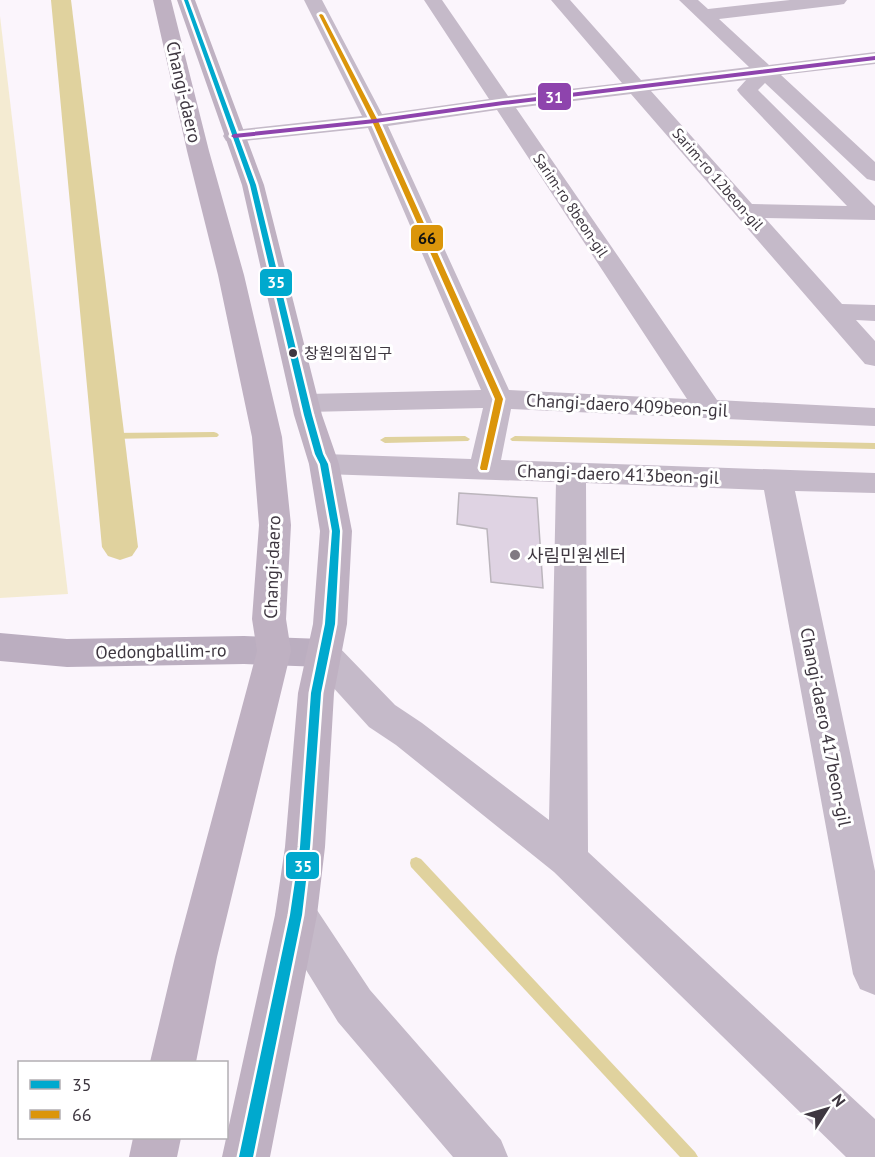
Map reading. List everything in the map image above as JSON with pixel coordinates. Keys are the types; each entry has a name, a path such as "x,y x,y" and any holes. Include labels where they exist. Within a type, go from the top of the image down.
{"main road":[{"name":"Changi-daero","path":"162,0 198,151 231,275 263,420 275,525 269,620 245,763 196,957 173,1061"},
{"name":"Changi-daero","path":"186,0 253,185 321,459"},
{"path":"246,1157 296,915 305,847 316,693 330,624 336,531 321,459"},
{"name":"Oedongballim-ro","path":"0,648 67,653 263,656 323,653"},
{"path":"153,1157 157,1139"}],"street":[{"path":"313,0 375,121 499,399 484,468"},
{"name":"Sarim-ro 8beon-gil","path":"433,0 708,410"},
{"name":"Sarim-ro 12beon-gil","path":"560,0 875,358"},
{"path":"688,0 875,174"},
{"path":"704,15 838,0"},
{"path":"234,136 375,121 503,103 875,58"},
{"path":"765,72 747,90 871,212"},
{"path":"745,211 871,212"},
{"path":"835,312 875,313"},
{"name":"Changi-daero 409beon-gil","path":"307,409 499,399 875,417"},
{"name":"Changi-daero 413beon-gil","path":"321,459 571,474 875,483"},
{"path":"568,859 571,474"},
{"name":"Changi-daero 417beon-gil","path":"778,481 875,974"},
{"path":"323,653 382,716 410,734 568,859 875,1152"},
{"path":"296,915 354,1006 484,1157"}],"shaded area":[{"path":"0,16 68,594 0,598"}],"building":[{"name":"사림민원센터","path":"459,493 537,498 543,588 491,582 487,529 457,524"}],"waterway":[{"path":"61,0 120,547"},
{"path":"108,436 214,435"},
{"path":"385,440 465,439"},
{"path":"515,439 875,446"},
{"path":"416,863 690,1157"}],"transit line":[{"name":"35","path":"186,0 253,185 308,415 324,464 336,531 330,624 316,693 305,847 296,915 246,1157"},
{"name":"66","path":"321,15 375,121 499,399 484,468"},
{"name":"31","path":"234,136 375,121 503,103 875,58"}],"place":[{"name":"창원의집입구","path":"293,353"},
{"name":"사림민원센터","path":"515,555"}]}
